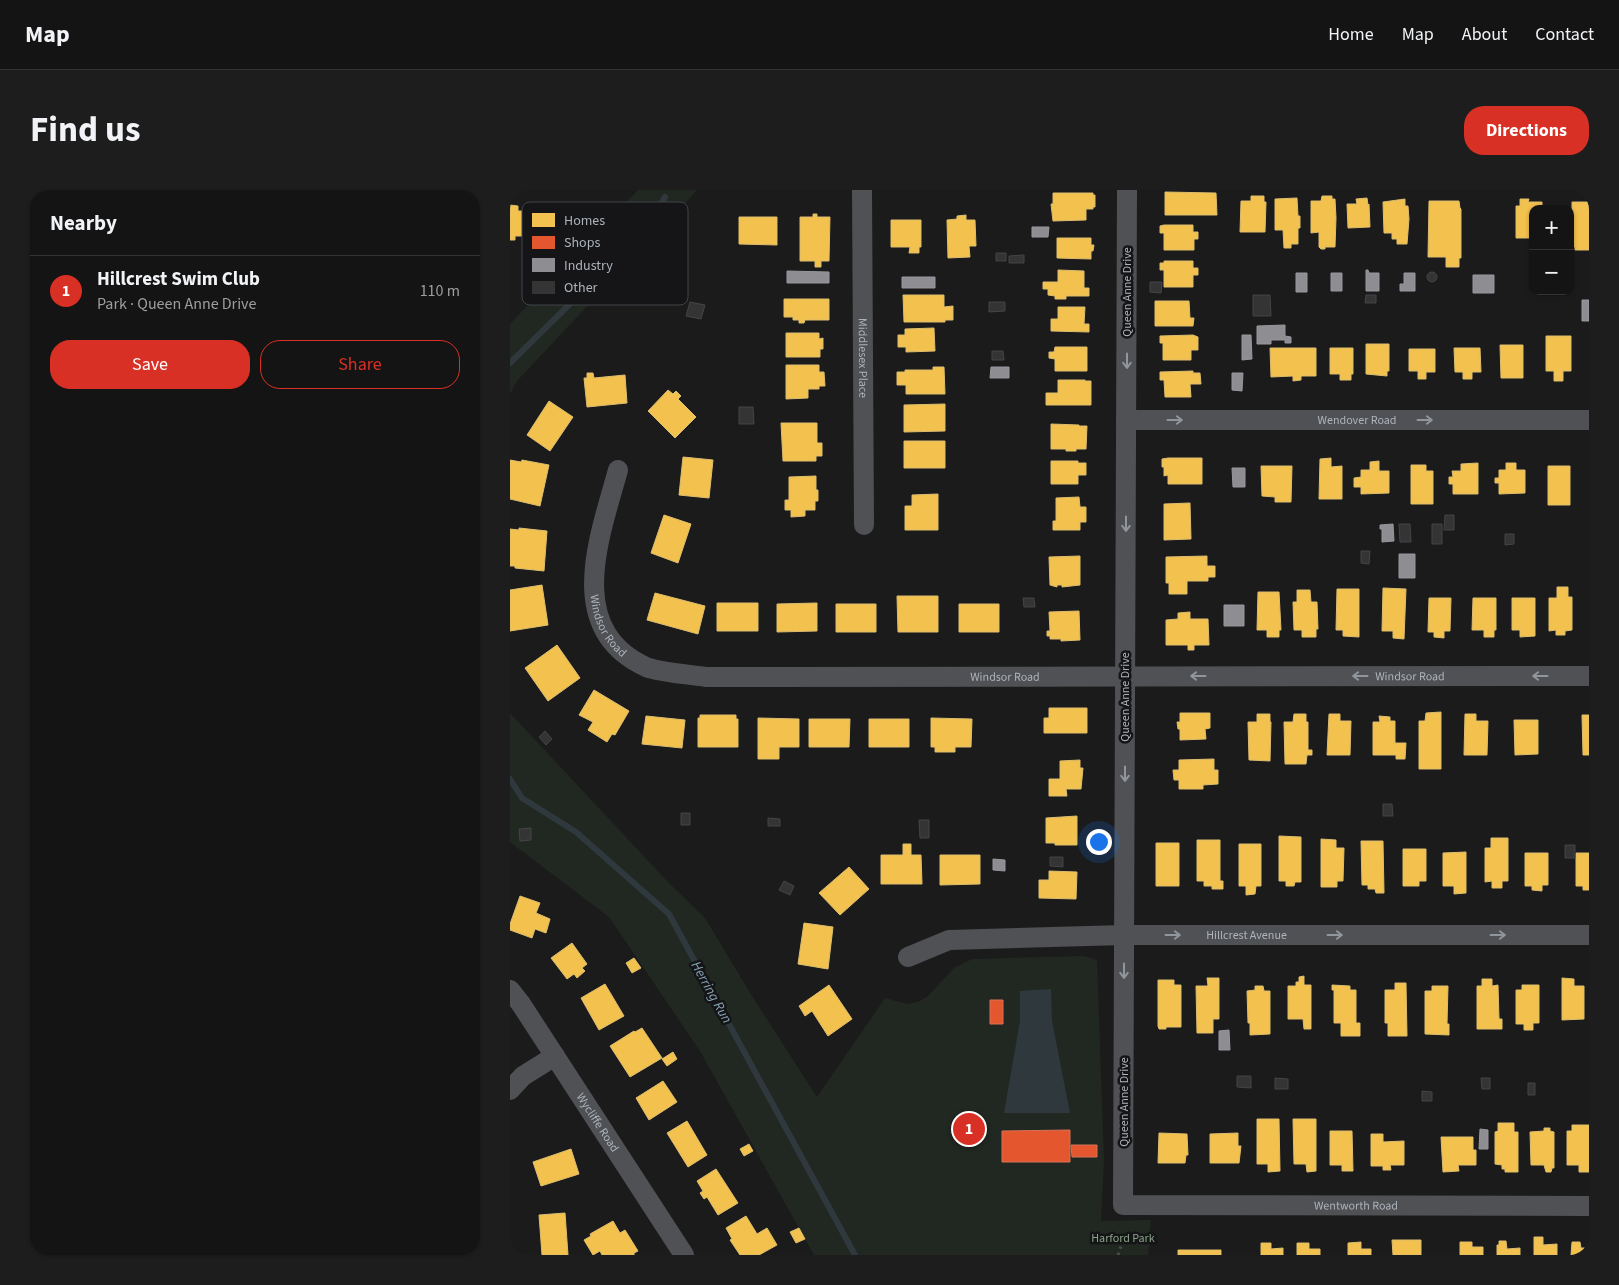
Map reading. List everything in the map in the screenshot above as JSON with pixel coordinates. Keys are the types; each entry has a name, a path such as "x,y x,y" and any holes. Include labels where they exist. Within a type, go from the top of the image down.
{"street":[{"name":"Middlesex Place","path":"862,190 864,525"},
{"name":"Queen Anne Drive","path":"1123,1205 1127,190"},
{"name":"Wendover Road","path":"1126,420 1589,420"},
{"name":"Windsor Road","path":"618,470 598,544 592,588 600,624 617,649 647,668 707,677 1589,676"},
{"name":"Hillcrest Avenue","path":"908,957 949,940 1124,936 1589,935"},
{"name":"Wycliffe Road","path":"510,990 521,1004 684,1255"},
{"path":"510,1090 523,1076 555,1056"},
{"name":"Wentworth Road","path":"1123,1205 1589,1206"}],"path":[{"path":"1118,1255 1121,1246"}],"green space":[{"path":"638,190 697,190 686,202 627,202"},
{"path":"528,305 588,305 517,381 510,394 510,324"},
{"name":"Harford Park","path":"510,713 667,881 705,918 752,996 817,1097 885,998 907,1004 918,1002 928,996 954,968 972,959 1084,956 1097,960 1104,1161 1101,1221 1151,1220 1148,1255 814,1255 700,1051 609,917 510,842"}],"shaded area":[{"path":"1051,989 1052,1021 1070,1113 1004,1113 1020,1021 1020,991"}],"building: Homes":[{"path":"1165,192 1216,193 1217,215 1165,215"},
{"path":"1053,193 1093,193 1095,195 1095,207 1093,209 1086,209 1086,220 1053,221 1051,204 1053,204"},
{"path":"1251,196 1264,196 1264,202 1266,202 1265,232 1240,232 1241,201 1251,201"},
{"path":"1322,196 1332,196 1332,199 1335,199 1335,247 1325,247 1325,249 1319,247 1319,232 1311,233 1311,201 1321,201"},
{"path":"1297,198 1298,216 1300,216 1298,244 1291,244 1291,248 1284,248 1283,230 1275,230 1275,199"},
{"path":"1367,198 1370,227 1348,228 1347,204 1357,204 1356,199"},
{"path":"1405,199 1405,206 1408,206 1409,219 1407,244 1397,244 1397,239 1392,239 1392,233 1384,233 1383,202"},
{"path":"1520,199 1529,199 1528,202 1542,202 1542,205 1529,205 1529,238 1516,238 1516,206 1520,206"},
{"path":"1429,201 1459,201 1461,209 1461,258 1459,258 1459,267 1446,267 1446,257 1428,257"},
{"path":"1572,202 1589,202 1589,250 1575,250 1574,205 1572,205"},
{"path":"510,205 518,206 518,211 522,211 522,236 515,236 515,240 510,240"},
{"path":"813,214 817,214 817,217 830,217 829,261 821,261 821,267 815,267 815,261 800,261 800,217 813,217"},
{"path":"966,215 966,220 975,220 976,246 969,246 970,257 948,258 947,220 957,219 957,216"},
{"path":"739,217 777,217 777,245 739,244"},
{"path":"891,220 921,220 921,247 919,247 919,253 909,253 910,247 891,247"},
{"path":"1193,225 1193,232 1198,232 1198,239 1194,239 1194,250 1164,250 1164,233 1160,233 1160,226"},
{"path":"1057,238 1091,238 1091,245 1094,245 1093,251 1091,251 1091,259 1057,258"},
{"path":"1164,261 1193,261 1193,268 1198,268 1198,275 1193,275 1193,287 1164,287 1164,270 1160,270 1160,263 1164,263"},
{"path":"1058,270 1084,271 1084,288 1089,288 1089,296 1066,296 1066,299 1055,299 1055,296 1048,295 1048,289 1043,289 1043,282 1058,282"},
{"path":"903,295 944,295 944,307 953,306 953,320 945,320 945,322 904,322"},
{"path":"784,299 829,299 829,320 805,320 804,323 799,323 799,320 793,320 793,317 784,317"},
{"path":"1155,301 1189,301 1190,318 1194,318 1193,326 1155,326"},
{"path":"1058,307 1085,307 1084,324 1089,324 1089,332 1051,331 1051,319 1058,319"},
{"path":"934,328 935,351 906,352 906,347 898,347 898,335 905,335 905,329"},
{"path":"786,333 819,333 819,339 823,338 823,349 820,349 820,357 786,357"},
{"path":"1193,335 1198,337 1198,350 1191,350 1191,360 1163,360 1163,343 1160,343 1160,336"},
{"path":"1546,336 1571,336 1571,371 1563,371 1563,381 1554,381 1554,371 1546,371"},
{"path":"1366,344 1389,344 1389,371 1387,371 1387,376 1366,374"},
{"path":"1500,345 1523,345 1523,378 1501,378"},
{"path":"1055,347 1087,347 1087,371 1055,371 1055,359 1049,358 1049,352 1054,352"},
{"path":"1270,348 1316,348 1316,376 1301,376 1301,380 1293,381 1293,376 1271,377"},
{"path":"1330,348 1353,348 1353,374 1351,374 1351,380 1340,380 1340,374 1330,374"},
{"path":"1454,348 1480,348 1481,372 1472,372 1472,379 1463,379 1463,372 1455,372"},
{"path":"1409,349 1435,349 1435,372 1426,372 1426,379 1418,379 1418,371 1409,371"},
{"path":"786,365 819,365 819,372 824,372 825,386 819,386 819,389 808,389 808,398 786,399"},
{"path":"933,367 944,367 945,394 906,394 906,385 897,385 897,372 905,372 905,370 933,370"},
{"path":"1193,371 1193,373 1200,373 1201,384 1190,384 1191,397 1165,397 1164,380 1160,380 1160,372"},
{"path":"587,373 593,373 594,378 625,375 627,403 587,407 584,378 587,378"},
{"path":"1058,380 1091,381 1091,405 1046,405 1046,393 1058,393"},
{"path":"668,390 673,394 676,391 681,396 678,399 696,417 675,438 648,411"},
{"path":"549,401 573,417 550,451 527,435"},
{"path":"945,404 945,431 904,432 904,405"},
{"path":"781,423 817,423 817,443 822,443 822,456 816,456 816,461 783,461"},
{"path":"1051,424 1087,426 1086,449 1066,451 1066,449 1051,449"},
{"path":"904,441 945,441 945,468 904,468"},
{"path":"683,457 713,460 709,498 679,495"},
{"path":"1202,458 1202,484 1168,484 1168,475 1164,476 1162,459"},
{"path":"1331,458 1331,467 1342,466 1342,499 1319,499 1320,459"},
{"path":"510,460 521,462 522,460 549,465 540,506 510,499"},
{"path":"1051,461 1078,461 1078,463 1086,463 1086,475 1078,475 1078,484 1051,484"},
{"path":"1379,461 1379,471 1389,471 1389,493 1361,494 1361,487 1354,487 1354,478 1361,477 1361,470 1370,470 1370,462"},
{"path":"1478,463 1478,494 1453,494 1453,484 1449,484 1449,477 1453,477 1452,471 1461,471 1461,464"},
{"path":"1506,463 1516,463 1516,470 1525,470 1525,493 1499,494 1499,483 1495,483 1495,478 1499,478 1499,470 1506,470"},
{"path":"1411,465 1426,465 1426,471 1433,471 1433,504 1411,504"},
{"path":"1261,466 1292,466 1291,502 1275,502 1275,497 1262,496"},
{"path":"1548,466 1570,466 1570,505 1548,505"},
{"path":"816,476 818,501 815,501 815,510 805,510 805,516 791,517 791,510 785,510 785,500 789,500 789,477"},
{"path":"938,494 938,530 905,530 905,506 912,506 912,495"},
{"path":"1079,497 1080,507 1086,507 1086,522 1080,522 1080,530 1053,530 1053,521 1056,521 1056,498"},
{"path":"1190,503 1191,539 1164,540 1164,504"},
{"path":"664,515 691,524 678,563 651,553"},
{"path":"519,528 547,531 544,571 510,566 510,529 519,530"},
{"path":"1080,556 1080,585 1062,587 1062,585 1057,585 1057,587 1050,585 1049,557"},
{"path":"1207,556 1207,566 1215,566 1215,577 1208,577 1208,581 1187,581 1187,594 1169,594 1169,583 1166,583 1166,557"},
{"path":"542,585 548,625 510,631 510,590"},
{"path":"1557,587 1568,587 1568,597 1572,597 1572,630 1565,631 1565,635 1556,635 1556,630 1549,631 1549,598 1557,598"},
{"path":"1383,588 1406,589 1404,639 1393,638 1393,631 1382,631"},
{"path":"1337,589 1359,589 1359,637 1343,636 1343,630 1336,630"},
{"path":"1297,590 1310,590 1311,602 1317,602 1318,629 1316,629 1316,637 1302,637 1302,630 1294,630 1293,602 1297,602"},
{"path":"1258,592 1279,592 1281,630 1279,630 1279,637 1267,637 1267,630 1257,630"},
{"path":"655,593 705,606 698,634 647,620"},
{"path":"897,596 938,596 938,632 898,632"},
{"path":"1429,598 1451,598 1450,631 1444,631 1444,638 1434,637 1434,632 1428,632"},
{"path":"1473,598 1496,598 1496,630 1494,630 1494,637 1484,637 1484,630 1472,630"},
{"path":"1512,598 1535,598 1535,636 1520,637 1520,630 1512,630"},
{"path":"717,603 758,603 758,631 717,631"},
{"path":"817,603 817,631 777,632 777,604"},
{"path":"836,604 876,604 876,632 836,632"},
{"path":"959,604 999,604 999,632 959,632"},
{"path":"1079,611 1080,640 1061,641 1061,639 1050,639 1050,636 1047,636 1047,631 1050,631 1049,612"},
{"path":"1190,612 1190,619 1208,619 1209,645 1194,645 1194,650 1188,650 1188,645 1166,645 1166,620 1178,619 1178,613"},
{"path":"557,645 580,678 548,701 525,668"},
{"path":"594,690 629,711 615,735 612,734 607,742 588,730 593,722 579,715"},
{"path":"1049,708 1087,708 1087,733 1044,733 1044,718 1049,718"},
{"path":"1441,712 1441,769 1419,769 1419,721 1425,721 1426,713"},
{"path":"1180,713 1210,713 1210,728 1205,729 1206,739 1180,740 1180,729 1178,729 1177,722 1180,722"},
{"path":"1257,714 1270,714 1270,761 1249,760 1248,722 1257,722"},
{"path":"1294,714 1306,714 1306,722 1308,722 1308,750 1312,750 1312,755 1307,755 1306,764 1285,764 1284,722 1293,722"},
{"path":"1329,714 1340,714 1340,721 1351,721 1350,755 1327,755"},
{"path":"1465,714 1476,714 1476,721 1488,721 1487,755 1464,755"},
{"path":"700,715 736,715 736,719 738,719 738,747 698,747 698,718 700,718"},
{"path":"1582,715 1589,715 1589,755 1583,755"},
{"path":"646,716 685,720 682,748 642,744"},
{"path":"1379,716 1390,717 1390,721 1395,721 1395,743 1406,743 1405,759 1396,759 1396,755 1373,755 1373,722 1380,722"},
{"path":"758,718 799,719 799,747 779,747 779,759 758,759"},
{"path":"931,718 972,719 971,747 955,747 955,752 935,752 935,747 931,747"},
{"path":"809,719 850,719 849,747 809,747"},
{"path":"869,719 909,719 909,747 869,747"},
{"path":"1514,720 1538,720 1538,754 1515,755"},
{"path":"1214,759 1214,770 1218,770 1218,784 1203,785 1203,789 1179,789 1179,780 1174,780 1173,770 1179,770 1179,760"},
{"path":"1080,760 1080,768 1083,768 1081,789 1066,789 1067,796 1049,796 1049,779 1060,779 1060,761"},
{"path":"1077,816 1077,845 1046,843 1046,818"},
{"path":"1279,836 1301,837 1301,882 1295,882 1294,886 1286,886 1286,881 1279,881"},
{"path":"1491,838 1508,838 1508,881 1502,881 1502,888 1492,888 1492,881 1485,882 1485,848 1491,848"},
{"path":"1321,839 1336,840 1336,848 1344,848 1343,881 1337,881 1337,887 1321,887"},
{"path":"1197,840 1220,840 1220,881 1223,881 1223,889 1212,889 1212,886 1204,886 1204,881 1197,881"},
{"path":"1361,841 1383,841 1384,893 1376,893 1375,889 1368,889 1368,885 1362,885"},
{"path":"1156,843 1179,843 1179,886 1156,886"},
{"path":"903,844 911,844 911,855 921,855 922,884 881,884 881,855 903,855"},
{"path":"1239,844 1261,844 1261,886 1256,886 1255,894 1246,895 1246,886 1239,886"},
{"path":"1403,849 1426,849 1426,881 1419,881 1419,886 1403,886"},
{"path":"1466,852 1466,893 1454,894 1454,886 1443,886 1443,853"},
{"path":"1525,853 1548,853 1548,885 1542,885 1542,891 1532,890 1532,886 1525,886"},
{"path":"1576,853 1589,853 1589,890 1583,890 1583,886 1576,886"},
{"path":"940,855 980,855 980,884 940,885"},
{"path":"849,867 869,889 840,915 819,893"},
{"path":"1049,871 1077,872 1076,899 1039,898 1039,880 1049,880"},
{"path":"520,896 540,903 536,913 550,919 546,933 535,929 532,938 510,930 510,924"},
{"path":"804,923 833,927 828,969 798,964"},
{"path":"572,943 587,964 582,968 585,971 577,978 574,974 567,979 551,958"},
{"path":"634,958 641,968 632,973 626,963"},
{"path":"1304,976 1304,985 1311,985 1311,1029 1304,1029 1303,1019 1288,1019 1288,986 1296,986 1296,982 1299,982 1299,977"},
{"path":"1207,978 1219,978 1219,1019 1213,1019 1213,1033 1197,1033 1196,986 1208,986"},
{"path":"1562,978 1574,979 1574,986 1584,986 1584,1019 1562,1020"},
{"path":"1482,979 1492,979 1492,986 1498,985 1499,1019 1502,1019 1502,1029 1477,1029 1477,986 1482,986"},
{"path":"1158,980 1174,980 1174,985 1181,985 1181,1027 1159,1029"},
{"path":"1395,983 1406,983 1407,1036 1388,1036 1388,1023 1385,1023 1385,990 1395,990"},
{"path":"605,984 624,1016 599,1030 581,998"},
{"path":"829,985 852,1019 828,1036 812,1011 805,1016 799,1006"},
{"path":"1332,985 1350,986 1350,990 1356,990 1356,1023 1360,1023 1360,1036 1341,1036 1341,1023 1334,1023 1334,990 1332,990"},
{"path":"1522,985 1539,985 1539,1023 1533,1023 1533,1030 1524,1030 1524,1024 1516,1024 1516,990 1522,990"},
{"path":"1255,986 1263,986 1264,991 1270,991 1270,1034 1250,1035 1247,991 1255,990"},
{"path":"1432,986 1448,986 1447,1024 1449,1024 1449,1035 1425,1034 1425,991 1432,991"},
{"path":"642,1028 662,1058 630,1077 610,1046"},
{"path":"673,1052 677,1059 667,1066 662,1059"},
{"path":"663,1081 677,1102 649,1120 636,1098"},
{"path":"1257,1119 1279,1119 1280,1171 1268,1172 1268,1164 1257,1164"},
{"path":"1293,1119 1316,1119 1316,1171 1307,1172 1306,1164 1294,1164"},
{"path":"687,1121 707,1155 688,1167 667,1133"},
{"path":"1498,1123 1514,1123 1514,1132 1518,1132 1518,1172 1505,1172 1505,1169 1502,1169 1502,1165 1495,1164 1495,1132 1498,1131"},
{"path":"1572,1125 1589,1125 1589,1172 1579,1172 1579,1165 1567,1165 1567,1131 1572,1131"},
{"path":"1544,1128 1550,1128 1550,1131 1554,1132 1554,1168 1552,1168 1551,1172 1546,1172 1544,1165 1531,1165 1530,1132 1544,1131"},
{"path":"1330,1131 1352,1131 1353,1171 1342,1171 1342,1165 1330,1165"},
{"path":"1159,1133 1187,1134 1188,1155 1186,1155 1185,1163 1158,1163"},
{"path":"1238,1133 1238,1146 1241,1146 1239,1163 1210,1163 1210,1134"},
{"path":"1371,1134 1383,1134 1383,1142 1404,1141 1404,1165 1390,1165 1391,1170 1383,1170 1383,1166 1371,1166"},
{"path":"1441,1137 1473,1137 1473,1150 1476,1150 1476,1165 1458,1165 1459,1171 1443,1172"},
{"path":"749,1144 753,1151 744,1156 740,1149"},
{"path":"571,1149 579,1174 541,1186 533,1162"},
{"path":"716,1169 738,1203 718,1215 707,1197 704,1199 700,1193 703,1191 697,1181"},
{"path":"565,1213 568,1255 542,1255 539,1215"},
{"path":"746,1216 757,1234 767,1228 777,1245 759,1255 740,1255 730,1240 732,1239 726,1228"},
{"path":"613,1221 620,1233 625,1230 638,1251 634,1255 602,1255 600,1251 593,1255 584,1240 591,1236 590,1234"},
{"path":"799,1228 805,1239 796,1243 790,1232"},
{"path":"1534,1237 1543,1237 1543,1245 1557,1244 1557,1255 1534,1255"},
{"path":"1392,1240 1421,1240 1421,1255 1393,1255"},
{"path":"1499,1241 1506,1241 1507,1249 1520,1248 1520,1255 1497,1255"},
{"path":"1361,1242 1361,1249 1371,1249 1371,1255 1348,1255 1348,1243"},
{"path":"1460,1242 1472,1242 1472,1247 1483,1247 1483,1255 1460,1255"},
{"path":"1572,1242 1580,1242 1581,1248 1589,1248 1589,1255 1571,1255"},
{"path":"1261,1243 1271,1243 1271,1249 1283,1248 1283,1255 1261,1255"},
{"path":"1297,1243 1309,1243 1309,1249 1320,1249 1320,1255 1297,1255"},
{"path":"1178,1250 1221,1250 1221,1255 1178,1255"}],"building: Shops":[{"path":"990,1000 1003,1000 1003,1024 990,1024"},
{"path":"1070,1130 1070,1162 1002,1162 1002,1131"},
{"path":"1071,1145 1097,1145 1097,1157 1072,1157"}],"building: Industry":[{"path":"1032,227 1049,227 1048,237 1032,237"},
{"path":"1366,270 1369,273 1379,273 1379,291 1366,291"},
{"path":"787,271 829,272 829,283 787,283"},
{"path":"1296,273 1307,273 1307,292 1296,292"},
{"path":"1331,273 1342,273 1342,291 1331,291"},
{"path":"1404,273 1415,273 1415,291 1400,291 1400,284 1404,284"},
{"path":"1473,275 1494,275 1494,293 1473,293"},
{"path":"902,277 935,277 935,288 902,288"},
{"path":"1582,300 1589,300 1589,321 1582,321"},
{"path":"1285,325 1285,336 1291,337 1291,343 1285,343 1285,340 1271,340 1271,344 1257,344 1257,326"},
{"path":"1242,335 1251,335 1252,359 1242,360"},
{"path":"991,367 1009,367 1009,378 990,378"},
{"path":"1232,373 1243,373 1242,391 1232,390"},
{"path":"1232,468 1245,468 1245,487 1233,487"},
{"path":"1393,524 1394,541 1382,542 1382,529 1380,529 1380,525"},
{"path":"1399,554 1415,554 1415,578 1399,578"},
{"path":"1224,605 1244,605 1244,626 1224,626"},
{"path":"993,859 1005,860 1005,871 993,870"},
{"path":"1229,1030 1230,1050 1219,1050 1219,1031"},
{"path":"1480,1129 1488,1130 1488,1149 1479,1149"}],"building: Other":[{"path":"996,253 1006,253 1006,261 996,261"},
{"path":"1024,255 1024,263 1009,263 1009,256"},
{"path":"1430,272 1434,272 1437,277 1436,281 1430,282 1427,279 1427,275"},
{"path":"1150,282 1162,282 1161,293 1150,292"},
{"path":"1253,295 1270,295 1271,316 1253,316"},
{"path":"1366,295 1376,295 1376,303 1365,303"},
{"path":"690,302 705,305 701,319 686,316"},
{"path":"989,302 1005,302 1005,311 989,312"},
{"path":"992,351 1003,351 1004,360 992,360"},
{"path":"739,407 753,407 754,424 739,424"},
{"path":"1445,515 1454,515 1454,530 1444,530"},
{"path":"1399,524 1410,524 1411,542 1400,542"},
{"path":"1432,524 1442,524 1442,544 1432,544"},
{"path":"1505,534 1514,534 1514,544 1505,545"},
{"path":"1361,551 1370,551 1369,564 1361,563"},
{"path":"1023,598 1034,598 1035,607 1024,607"},
{"path":"545,731 552,739 546,745 539,737"},
{"path":"1383,804 1392,804 1393,816 1383,816"},
{"path":"681,813 690,813 690,825 681,825"},
{"path":"768,818 780,819 780,826 768,826"},
{"path":"919,820 929,820 929,838 920,838"},
{"path":"531,828 531,840 520,841 519,829"},
{"path":"1565,845 1575,845 1575,858 1565,858"},
{"path":"1050,857 1063,857 1063,867 1050,866"},
{"path":"784,881 794,886 790,895 779,890"},
{"path":"1237,1076 1251,1076 1251,1088 1237,1087"},
{"path":"1275,1078 1288,1079 1288,1089 1275,1089"},
{"path":"1481,1078 1490,1078 1490,1089 1482,1089"},
{"path":"1528,1083 1535,1083 1535,1095 1528,1095"},
{"path":"1422,1091 1432,1092 1432,1101 1422,1101"}],"waterway":[{"path":"662,202 665,197"},
{"path":"510,363 569,305"},
{"name":"Herring Run","path":"510,779 522,798 576,832 669,914 855,1255"}],"place":[{"name":"Hillcrest Swim Club","path":"969,1129"}]}
